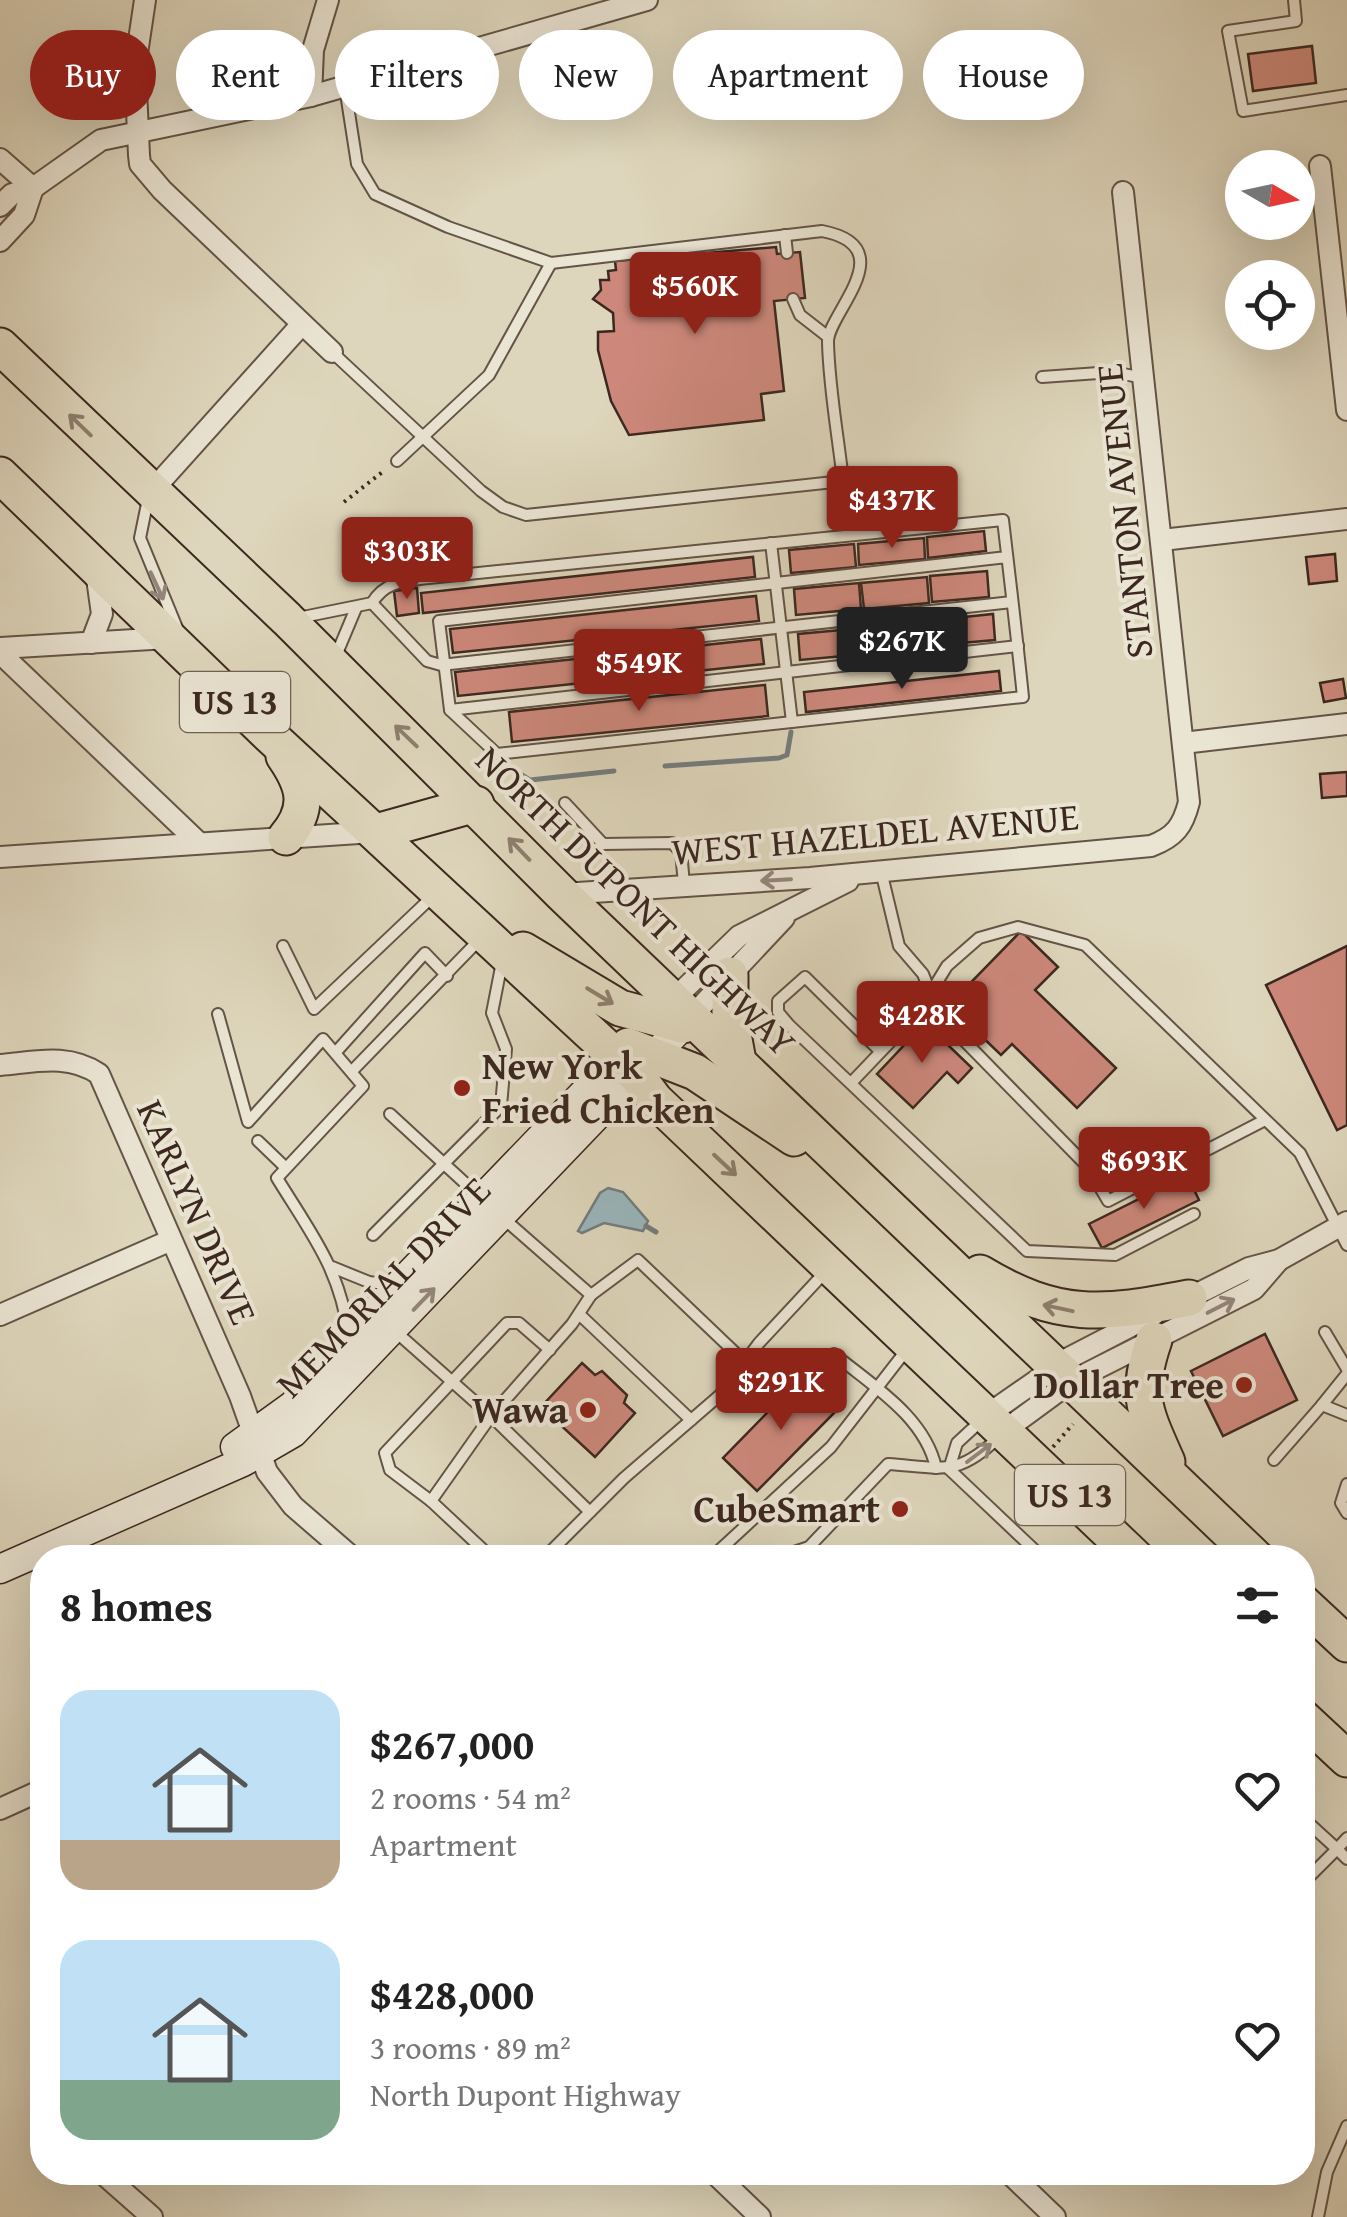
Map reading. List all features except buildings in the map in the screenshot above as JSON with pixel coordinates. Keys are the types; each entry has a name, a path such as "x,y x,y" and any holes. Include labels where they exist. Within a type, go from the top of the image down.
{"highway":[{"name":"NORTH DUPONT HIGHWAY","path":"0,346 476,804 676,1015 738,1060 1242,1545"},
{"path":"0,374 42,390"},
{"name":"US 13","path":"0,474 266,731 496,942 634,1059 655,1100 1123,1545"},
{"path":"266,731 302,782 304,804 286,836"},
{"path":"376,832 476,804"},
{"path":"496,942 542,959 620,1008 676,1015"},
{"path":"730,975 730,1018 738,1060"},
{"path":"634,1059 695,1072 882,1198"},
{"path":"928,1242 1020,1296 1062,1310 1117,1311 1189,1298"},
{"path":"1154,1340 1140,1384 1142,1402 1175,1481"},
{"path":"1315,1614 1347,1644"},
{"path":"1315,1730 1347,1759"}],"street":[{"path":"145,0 136,44 140,164 162,190 332,352"},
{"path":"315,43 328,0"},
{"path":"499,42 647,0"},
{"path":"0,206 12,194 33,188 101,140 189,120"},
{"path":"0,158 33,188"},
{"path":"1320,166 1347,410"},
{"path":"0,240 24,215 33,188"},
{"name":"STANTON AVENUE","path":"1123,192 1189,802 1184,822"},
{"path":"150,493 302,324"},
{"path":"1162,540 1347,519"},
{"path":"91,643 102,614 96,569"},
{"path":"0,651 168,638"},
{"path":"0,651 199,843"},
{"path":"1183,743 1347,724"},
{"name":"WEST HAZELDEL AVENUE","path":"562,894 1152,846 1169,840 1184,822"},
{"path":"0,857 376,832"},
{"name":"MEMORIAL DRIVE","path":"50,1545 306,1421 385,1321 676,1015 740,936 824,890 877,871"},
{"name":"MEMORIAL DRIVE","path":"676,1015 730,975 788,913"},
{"name":"KARLYN DRIVE","path":"0,1064 81,1062 99,1074 275,1487 339,1545"},
{"name":"MEMORIAL DRIVE","path":"0,1550 258,1444 350,1343 385,1321 399,1286 492,1208"},
{"path":"996,1423 1064,1373 1189,1298 1249,1268 1279,1260 1344,1231"},
{"path":"0,1315 169,1241"},
{"path":"1064,1373 1154,1340 1254,1290 1279,1260"},
{"name":"MEMORIAL DRIVE","path":"0,1569 30,1554"},
{"path":"0,1809 30,1795"},
{"path":"116,2185 152,2217"},
{"path":"727,2185 760,2217"},
{"path":"1021,2185 1054,2217"}],"lane":[{"path":"1294,0 1296,21 1228,31 1243,112 1347,95"},
{"path":"332,352 423,440 503,507 526,515 843,481 828,336 856,288 859,267 854,247 842,235 822,231 552,263 448,227 376,194 356,164 350,120"},
{"path":"785,236 787,252"},
{"path":"397,461 489,375 552,263"},
{"path":"793,299 800,315 828,336"},
{"path":"1042,377 1113,372 1145,378"},
{"path":"150,493 140,538 147,563 205,673"},
{"path":"287,619 356,608 372,602 380,590 392,584 429,578 1003,520 1023,698 497,754 450,710 441,666 439,620 1007,557"},
{"path":"771,543 792,722"},
{"path":"372,602 398,635 428,661 441,666 1012,602"},
{"path":"333,664 356,608"},
{"path":"450,710 1018,646"},
{"path":"565,803 603,844 672,843 682,852 684,884"},
{"path":"877,871 899,946 932,994 938,1015 1088,1167 1108,1200 1265,1120"},
{"path":"283,946 314,1009 440,890"},
{"path":"851,1083 932,994 947,966 979,938 1018,927 1085,945 1300,1153 1344,1231"},
{"path":"352,1070 447,976 496,942"},
{"path":"373,1236 501,1106 506,1049 492,1014 496,942"},
{"path":"336,1052 426,953 447,976"},
{"path":"880,1051 805,977 778,1001 778,1012 1027,1251 1114,1254 1194,1214"},
{"path":"218,1014 248,1122 324,1040 363,1086 284,1166 277,1178 332,1268 345,1299 350,1343"},
{"path":"390,1114 591,1296"},
{"path":"258,1142 284,1166"},
{"path":"431,1501 491,1416 550,1350 591,1296 638,1260 745,1362"},
{"path":"557,1545 720,1395 831,1266"},
{"path":"332,1268 368,1282 399,1286"},
{"path":"579,1314 691,1420"},
{"path":"385,1321 590,1512"},
{"path":"478,1545 390,1470 386,1453 506,1323 518,1323 550,1350"},
{"path":"1274,1460 1347,1372 1326,1332"},
{"path":"724,1545 832,1447 912,1343"},
{"path":"834,1354 930,1441 936,1468"},
{"path":"1322,1405 1347,1415"},
{"path":"949,1469 957,1442 996,1423"},
{"path":"811,1545 888,1464 949,1469 976,1460 996,1423"},
{"path":"949,1469 1029,1545"},
{"path":"1347,1484 1341,1504 1347,1513"},
{"path":"1315,1829 1347,1859"},
{"path":"1315,1871 1347,1838"},
{"path":"1318,2217 1327,2172 1347,2126"}],"path":[{"path":"344,502 397,461"},
{"path":"1050,1450 1073,1424"}],"water":[{"path":"608,1188 623,1192 648,1221 643,1231 604,1223 582,1233 578,1231 600,1193"}],"waterway":[{"path":"665,766 779,758 787,755 791,732"},
{"path":"505,764 530,780 614,771"},
{"path":"646,1226 656,1232"}],"place":[{"name":"New York Fried Chicken","path":"462,1088"},
{"name":"Dollar Tree","path":"1244,1385"},
{"name":"Wawa","path":"588,1410"},
{"name":"CubeSmart","path":"900,1509"}]}
